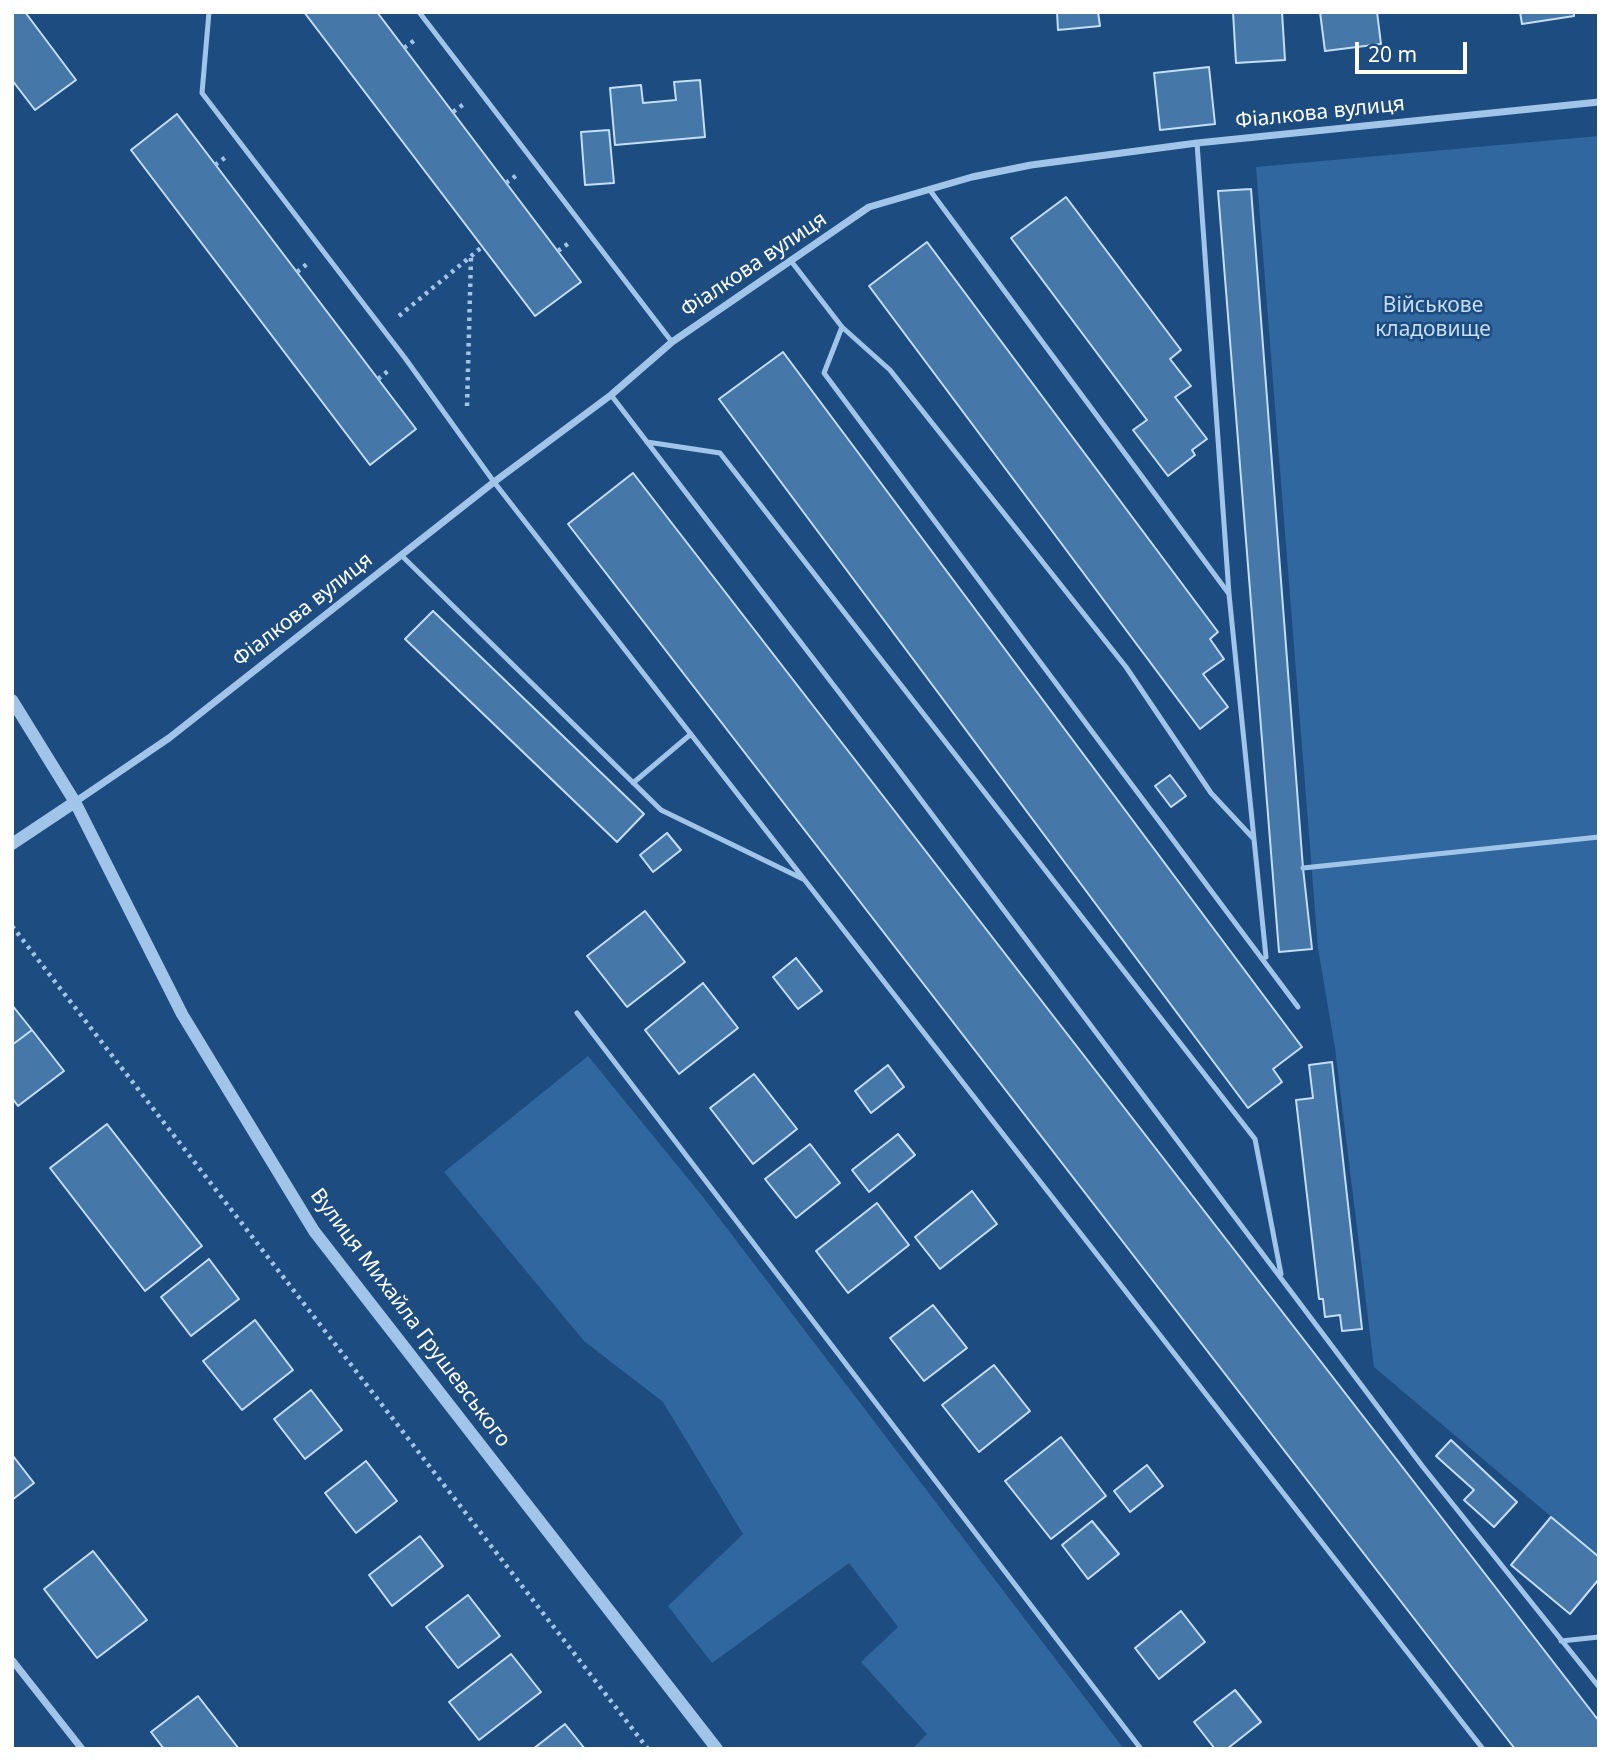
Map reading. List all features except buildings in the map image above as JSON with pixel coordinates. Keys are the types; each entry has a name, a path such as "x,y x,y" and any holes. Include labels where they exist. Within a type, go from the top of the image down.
{"street":[{"name":"Фіалкова вулиця","path":"75,802 169,738 494,482 611,395 672,342 869,207 1031,165 1197,142 1599,102"},
{"name":"Вулиця Михайла Грушевського","path":"12,700 75,802 181,1014 314,1230 717,1749"},
{"path":"12,844 75,802"},
{"path":"12,1660 82,1749"}],"lane":[{"path":"209,12 202,93 383,329 494,482 1483,1749"},
{"path":"419,12 672,342"},
{"path":"1197,142 1229,594 1266,961"},
{"path":"929,190 1229,594"},
{"path":"791,261 842,327 890,370 1126,667 1211,793 1253,838"},
{"path":"842,327 824,373 1298,1007"},
{"path":"611,395 894,764 1423,1467 1599,1687"},
{"path":"647,442 720,453 1255,1139 1281,1277"},
{"path":"401,555 661,810 806,880"},
{"path":"633,783 691,734"},
{"path":"1303,868 1599,837"},
{"path":"577,1013 1141,1749"},
{"path":"1561,1641 1599,1637"}],"path":[{"path":"383,329 482,247"},
{"path":"466,443 471,257"},
{"path":"12,926 648,1749"}],"green space":[{"name":"Військове кладовище","path":"1599,136 1599,1557 1374,1367 1335,1048 1318,948 1256,167"},
{"path":"588,1056 703,1197 1124,1749 912,1749 927,1734 861,1662 898,1627 849,1563 712,1663 668,1606 743,1534 663,1402 584,1341 444,1172"}]}
